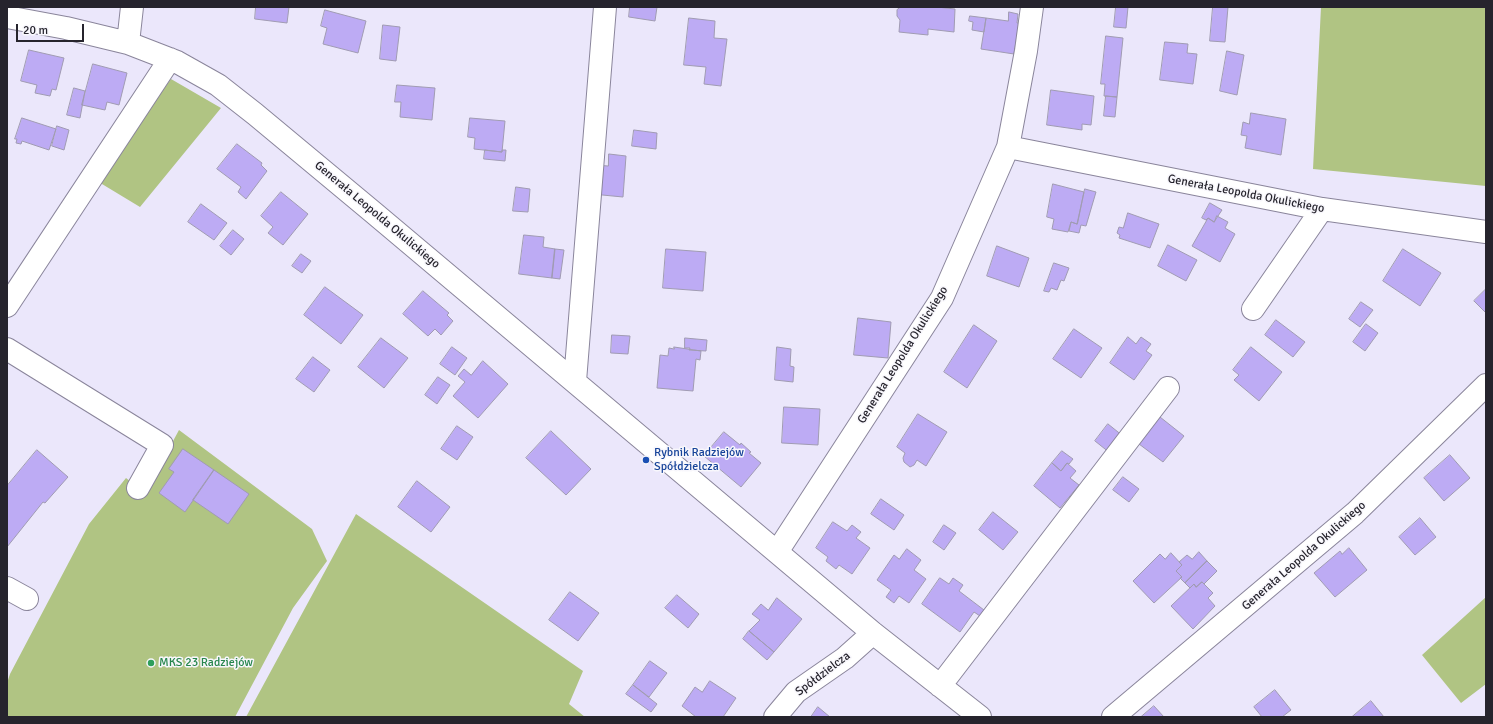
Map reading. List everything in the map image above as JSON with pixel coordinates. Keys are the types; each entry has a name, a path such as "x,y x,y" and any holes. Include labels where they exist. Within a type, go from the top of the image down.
{"street":[{"path":"128,43 132,7"},
{"path":"575,381 605,7"},
{"name":"Generała Leopolda Okulickiego","path":"778,552 942,298 1008,147 1026,51 1032,7"},
{"name":"Generała Leopolda Okulickiego","path":"7,17 39,15 93,34 128,43 170,59 198,72 236,98 575,381 873,633 940,686 970,714"},
{"path":"7,306 170,59"},
{"name":"Generała Leopolda Okulickiego","path":"1008,147 1322,209 1486,232"},
{"path":"1253,309 1322,209"},
{"path":"7,349 162,445 138,488"},
{"name":"Generała Leopolda Okulickiego","path":"1113,717 1355,513 1486,385"},
{"path":"940,686 1168,388"},
{"path":"7,588 28,599"},
{"name":"Spółdzielcza","path":"775,717 796,692 845,658 873,633"}],"green space":[{"path":"1321,7 1486,7 1486,186 1313,169"},
{"path":"171,79 221,108 140,207 97,181"},
{"path":"179,430 312,529 327,561 293,608 235,717 7,717 7,683 10,674 89,524 126,478 145,493"},
{"path":"356,514 583,671 569,704 585,717 246,717"},
{"path":"1486,597 1486,684 1461,703 1422,655"}],"building":[{"path":"256,7 289,7 287,23 255,19"},
{"path":"630,7 657,7 655,21 629,17"},
{"path":"901,7 937,7 955,9 954,32 928,29 928,35 899,32 900,20 897,16 897,10"},
{"path":"1116,7 1128,7 1126,28 1114,27"},
{"path":"1213,7 1228,7 1225,42 1210,41"},
{"path":"325,10 366,21 358,53 323,44 327,28 321,26"},
{"path":"1009,12 1018,14 1017,23 1019,23 1014,54 981,49 986,18 1008,21"},
{"path":"970,16 986,18 984,32 972,30 973,22 969,21"},
{"path":"689,18 715,21 714,38 727,39 721,86 704,84 706,67 684,65"},
{"path":"383,25 400,27 396,61 380,59"},
{"path":"1106,36 1123,38 1117,97 1104,96 1105,84 1101,84"},
{"path":"1165,42 1188,44 1187,53 1197,54 1193,84 1160,80"},
{"path":"29,50 64,58 56,90 52,89 50,96 35,93 37,85 21,81"},
{"path":"1227,51 1244,55 1237,95 1220,91"},
{"path":"93,64 127,73 119,105 107,102 105,110 82,105"},
{"path":"397,85 435,88 432,120 400,117 401,102 395,102"},
{"path":"74,88 85,91 80,118 67,115"},
{"path":"1051,90 1094,96 1091,125 1082,124 1082,130 1047,125"},
{"path":"1106,96 1117,97 1115,117 1104,116"},
{"path":"1251,113 1286,119 1281,155 1245,148 1247,136 1241,135 1243,122 1249,124"},
{"path":"22,118 56,129 49,150 22,141 21,144 16,143 17,139 15,139"},
{"path":"470,118 505,121 502,152 474,149 475,138 468,137"},
{"path":"57,126 69,130 64,150 52,146"},
{"path":"634,130 657,133 656,149 632,146"},
{"path":"237,144 262,163 261,165 267,171 246,199 238,192 241,187 217,169"},
{"path":"485,150 502,152 502,150 506,150 505,161 484,159"},
{"path":"609,154 626,156 623,197 592,194 595,165 608,166"},
{"path":"1053,184 1084,192 1077,224 1071,222 1068,232 1052,229 1054,219 1047,217"},
{"path":"516,187 530,189 528,212 513,211"},
{"path":"1085,189 1096,192 1086,226 1081,225 1079,233 1069,231 1071,222 1077,224"},
{"path":"281,192 308,214 283,245 268,233 273,227 261,216"},
{"path":"1210,203 1222,210 1214,222 1208,218 1206,220 1202,218"},
{"path":"201,204 227,223 214,240 188,222"},
{"path":"1128,213 1159,224 1150,248 1119,238 1120,235 1117,233 1119,227 1123,228"},
{"path":"1217,216 1228,222 1225,228 1235,234 1220,262 1192,246 1208,218 1214,222"},
{"path":"233,230 244,239 231,255 220,246"},
{"path":"524,235 544,237 543,247 555,249 552,278 519,274"},
{"path":"1168,245 1197,260 1186,281 1158,266"},
{"path":"997,246 1029,258 1019,287 987,276"},
{"path":"555,249 564,250 560,279 552,278"},
{"path":"666,249 706,252 703,291 663,288"},
{"path":"1403,249 1441,273 1420,306 1383,281"},
{"path":"301,254 311,261 302,273 292,266"},
{"path":"1054,263 1069,268 1064,281 1061,280 1057,290 1051,288 1049,292 1044,291"},
{"path":"325,287 363,315 341,344 304,315"},
{"path":"1486,289 1486,313 1474,301"},
{"path":"423,291 449,313 447,315 453,321 441,335 435,329 428,336 403,314"},
{"path":"1361,302 1373,310 1360,327 1349,319"},
{"path":"858,318 891,322 888,358 854,355"},
{"path":"1276,320 1305,342 1293,357 1265,335"},
{"path":"1366,324 1378,333 1365,351 1353,342"},
{"path":"974,325 997,341 967,388 944,372"},
{"path":"1074,329 1102,348 1081,378 1053,359"},
{"path":"612,335 630,336 628,354 611,353"},
{"path":"1128,337 1136,344 1141,337 1151,344 1146,351 1152,355 1134,380 1110,363"},
{"path":"381,338 408,358 384,388 358,367"},
{"path":"685,338 707,340 706,351 689,350 690,348 685,348"},
{"path":"452,347 467,358 455,375 440,364"},
{"path":"674,347 701,351 700,360 696,359 693,391 657,388 660,355 668,356 669,348 674,349"},
{"path":"777,347 791,349 790,366 794,367 793,382 775,380"},
{"path":"1251,347 1282,372 1259,401 1234,380 1239,375 1233,370"},
{"path":"313,357 330,370 314,392 296,379"},
{"path":"483,361 508,384 478,418 453,396 465,382 458,376 464,369 471,375"},
{"path":"438,377 450,385 437,404 425,395"},
{"path":"784,407 820,409 818,445 782,443"},
{"path":"918,414 947,432 926,466 917,460 914,465 910,467 904,462 903,458 905,453 897,447"},
{"path":"1160,417 1184,436 1163,462 1139,444"},
{"path":"1108,424 1123,436 1110,453 1095,441"},
{"path":"457,426 473,437 457,460 441,449"},
{"path":"551,431 591,469 566,495 526,458"},
{"path":"724,432 740,445 741,443 751,452 749,453 761,463 741,487 704,456"},
{"path":"183,449 214,470 185,512 159,493 174,472 169,469"},
{"path":"37,450 68,477 45,503 43,502 7,547 7,486"},
{"path":"1062,451 1073,459 1069,464 1067,463 1061,471 1052,463"},
{"path":"1450,455 1470,478 1444,501 1424,478"},
{"path":"1052,463 1061,471 1067,463 1076,471 1070,478 1079,485 1060,508 1034,486"},
{"path":"214,470 249,494 228,524 193,500"},
{"path":"1123,477 1139,489 1129,502 1113,490"},
{"path":"417,481 450,507 431,532 398,507"},
{"path":"881,499 904,515 894,530 871,514"},
{"path":"993,512 1018,532 1003,550 979,530"},
{"path":"1420,518 1436,537 1415,555 1399,537"},
{"path":"833,522 847,531 852,525 861,532 856,538 870,548 852,574 839,565 836,569 826,561 828,557 816,548"},
{"path":"944,525 956,533 944,550 933,542"},
{"path":"1349,548 1367,570 1335,597 1314,573 1340,551 1342,554"},
{"path":"907,549 921,560 914,570 926,579 909,603 899,596 894,603 886,597 891,590 877,580 894,555 899,559"},
{"path":"1199,552 1207,561 1185,583 1176,571 1182,565 1179,562 1187,555 1192,559"},
{"path":"1171,553 1182,565 1176,571 1182,577 1154,603 1133,581 1160,554 1165,559"},
{"path":"1207,561 1217,571 1204,584 1202,582 1196,587 1194,584 1190,588 1185,583"},
{"path":"940,578 949,584 953,578 963,585 959,591 984,610 980,616 974,612 960,632 922,604"},
{"path":"1202,582 1213,593 1208,598 1215,606 1193,629 1171,606 1194,584 1196,587"},
{"path":"570,592 599,613 578,641 549,620"},
{"path":"677,595 699,614 688,628 665,608"},
{"path":"777,598 802,619 774,652 749,631 760,620 752,614 761,604 768,610"},
{"path":"749,631 774,652 767,660 743,639"},
{"path":"650,661 667,673 649,697 633,685"},
{"path":"710,681 736,698 723,717 696,717 682,706 695,687 702,692"},
{"path":"633,685 657,704 651,712 626,694"},
{"path":"1275,690 1291,710 1282,717 1262,717 1254,707"},
{"path":"1371,701 1384,717 1352,717"},
{"path":"1154,706 1164,717 1141,717"},
{"path":"818,707 830,717 811,717"}],"place":[{"name":"Rybnik Radziejów Spółdzielcza","path":"646,460"},
{"name":"MKS 23 Radziejów","path":"151,663"}]}
